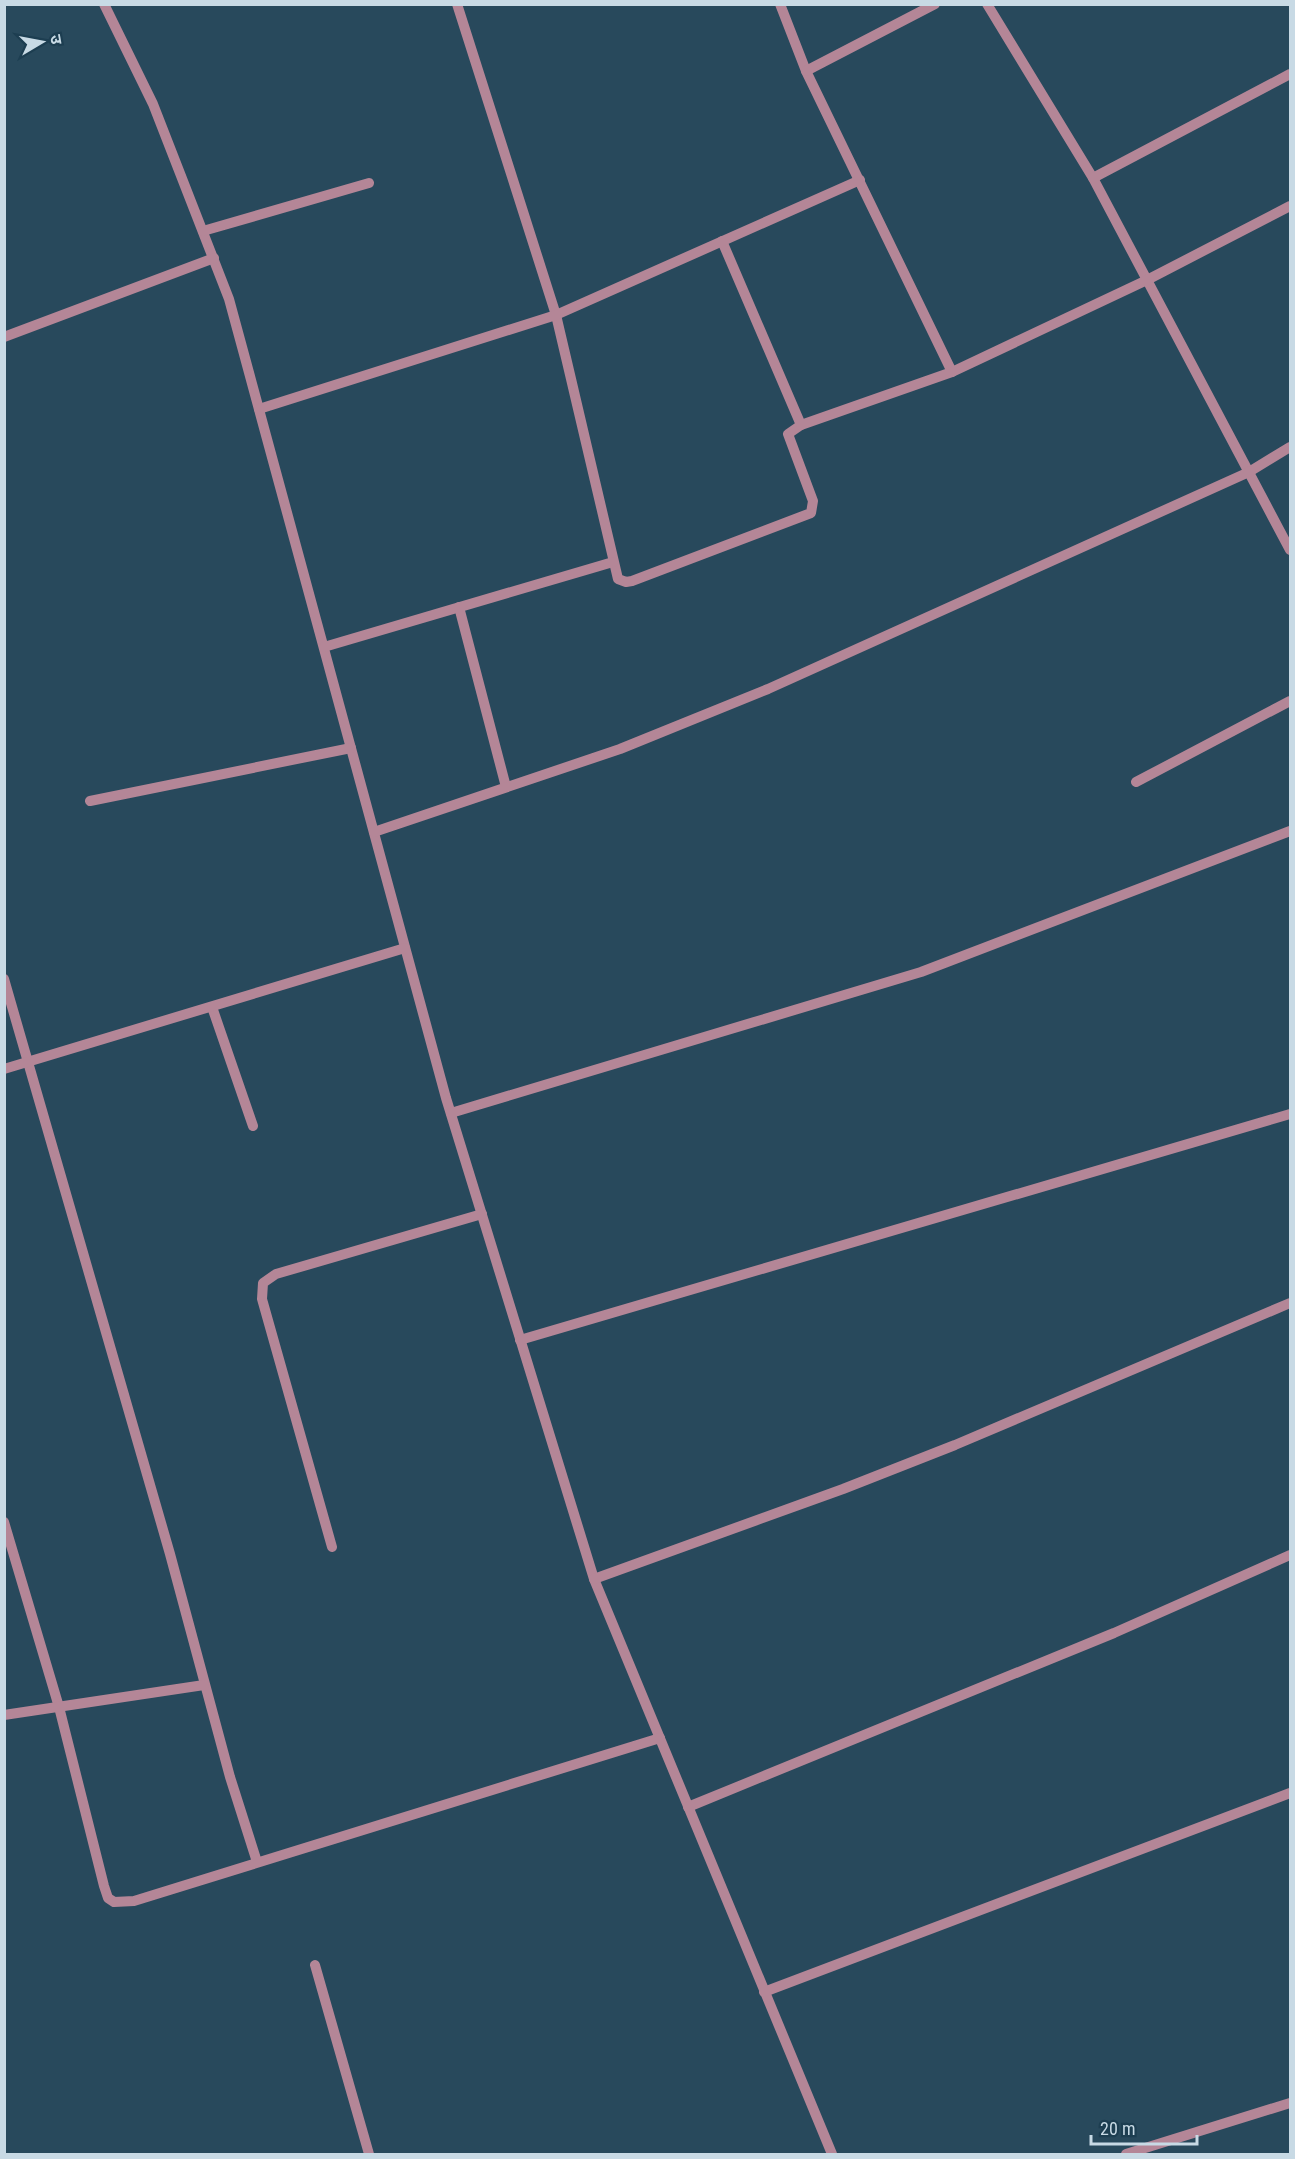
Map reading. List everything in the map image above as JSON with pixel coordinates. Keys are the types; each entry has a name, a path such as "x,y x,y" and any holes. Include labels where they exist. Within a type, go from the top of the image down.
{"street":[{"path":"104,4 153,104 229,299 451,1113 594,1579 832,2154"},
{"path":"457,4 556,315 613,562 618,579 626,582 811,513 813,501 788,434 801,425 952,372 1147,280 1290,206"},
{"path":"780,4 806,71 952,372"},
{"path":"806,71 935,4"},
{"path":"987,4 1093,178 1290,550"},
{"path":"1093,178 1290,74"},
{"path":"259,409 556,315 860,180"},
{"path":"203,231 369,183"},
{"path":"722,241 801,425"},
{"path":"4,337 214,258"},
{"path":"374,832 620,749 768,689 1249,472 1290,447"},
{"path":"324,646 613,562"},
{"path":"459,607 506,787"},
{"path":"1136,782 1290,701"},
{"path":"90,801 351,748"},
{"path":"451,1113 921,972 1290,831"},
{"path":"4,1069 405,948"},
{"path":"4,979 30,1061 167,1543 204,1685 257,1862"},
{"path":"212,1006 253,1126"},
{"path":"520,1341 1290,1114"},
{"path":"332,1547 262,1299 263,1283 276,1274 482,1214"},
{"path":"594,1579 843,1489 945,1449 1290,1303"},
{"path":"4,1522 59,1707 108,1898 114,1902 134,1901 660,1738"},
{"path":"688,1807 1114,1633 1290,1555"},
{"path":"4,1715 204,1685"},
{"path":"764,1992 1290,1793"},
{"path":"315,1965 369,2154"},
{"path":"1126,2154 1290,2103"}]}
